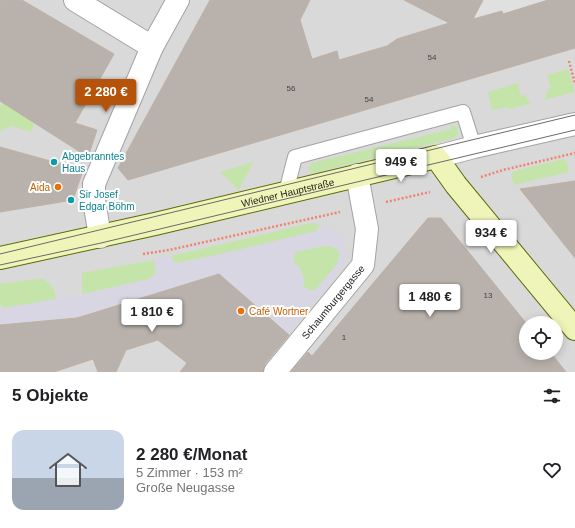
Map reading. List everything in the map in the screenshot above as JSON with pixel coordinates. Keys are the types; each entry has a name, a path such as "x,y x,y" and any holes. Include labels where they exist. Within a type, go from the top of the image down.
{"main road":[{"name":"Wiedner Hauptstraße","path":"0,258 100,237 436,157"},
{"path":"436,157 456,185 575,329"}],"street":[{"path":"76,0 152,47"},
{"path":"100,237 94,200 94,184 152,47 178,0"},
{"name":"Wiedner Hauptstraße","path":"436,157 575,124"},
{"name":"Schaumburgergasse","path":"275,372 363,266 367,229 357,176"}],"lane":[{"path":"286,192 295,157 462,112 474,147"}],"path":[{"path":"569,61 575,84"},
{"path":"163,252 364,207"}],"shaded area":[{"path":"0,0 575,0 575,372 0,372"},
{"path":"483,0 548,0 503,14 502,11 446,30 442,19"},
{"path":"320,224 334,231 343,241 346,254 342,268 258,372 284,331 77,318 0,325 0,309 90,293 149,279 153,277 156,269 154,260 171,256 174,262 182,263 317,230","holes":["330,245 338,249 340,258 337,264 314,291 303,287 304,281 302,273 300,268 293,262 295,252"]}],"green space":[{"path":"568,69 575,92 544,100 547,95 547,90 551,88 547,75"},
{"path":"517,83 521,96 525,95 530,102 533,103 509,109 508,107 492,110 488,92"},
{"path":"10,92 40,109 31,132 12,126 0,131 0,107"},
{"path":"450,125 456,126 459,133 454,138 314,173 309,171 308,168 312,163 451,129"},
{"path":"563,159 567,163 569,172 514,185 511,174 515,171"},
{"path":"253,162 239,190 220,172"},
{"path":"311,223 320,224 316,231 249,248 177,263 174,262 171,256"},
{"path":"326,245 338,249 339,255 336,267 315,291 303,287 302,273 293,262 295,252"},
{"path":"154,260 155,271 149,279 82,294 82,273"},
{"path":"44,279 54,289 56,299 3,308 0,304 0,284"}],"building":[{"path":"0,0 22,0 114,54 75,123 97,130 88,157 0,101"},
{"path":"210,0 310,0 300,20 312,59 337,51 339,60 387,46 397,39 449,23 404,0 483,0 473,19 502,11 503,14 548,0 575,0 575,48 128,180 118,168"},
{"path":"0,147 83,170 73,200 0,212"},
{"path":"575,181 575,258 520,189"},
{"path":"428,218 441,218 520,316 519,316 519,360 557,360 566,372 291,372 308,352 312,356"},
{"path":"219,274 289,335 265,364 263,372 180,372 187,363 158,340 126,350 116,372 98,372 93,359 54,372 0,372 0,325 77,318"}],"tram line":[{"path":"0,254 575,115"},
{"path":"0,265 101,243 575,130"}],"place":[{"name":"Abgebranntes Haus","path":"54,162"},
{"name":"Aida","path":"58,187"},
{"name":"Sir Josef Edgar Böhm","path":"71,200"},
{"name":"Café Wortner","path":"241,311"}]}
